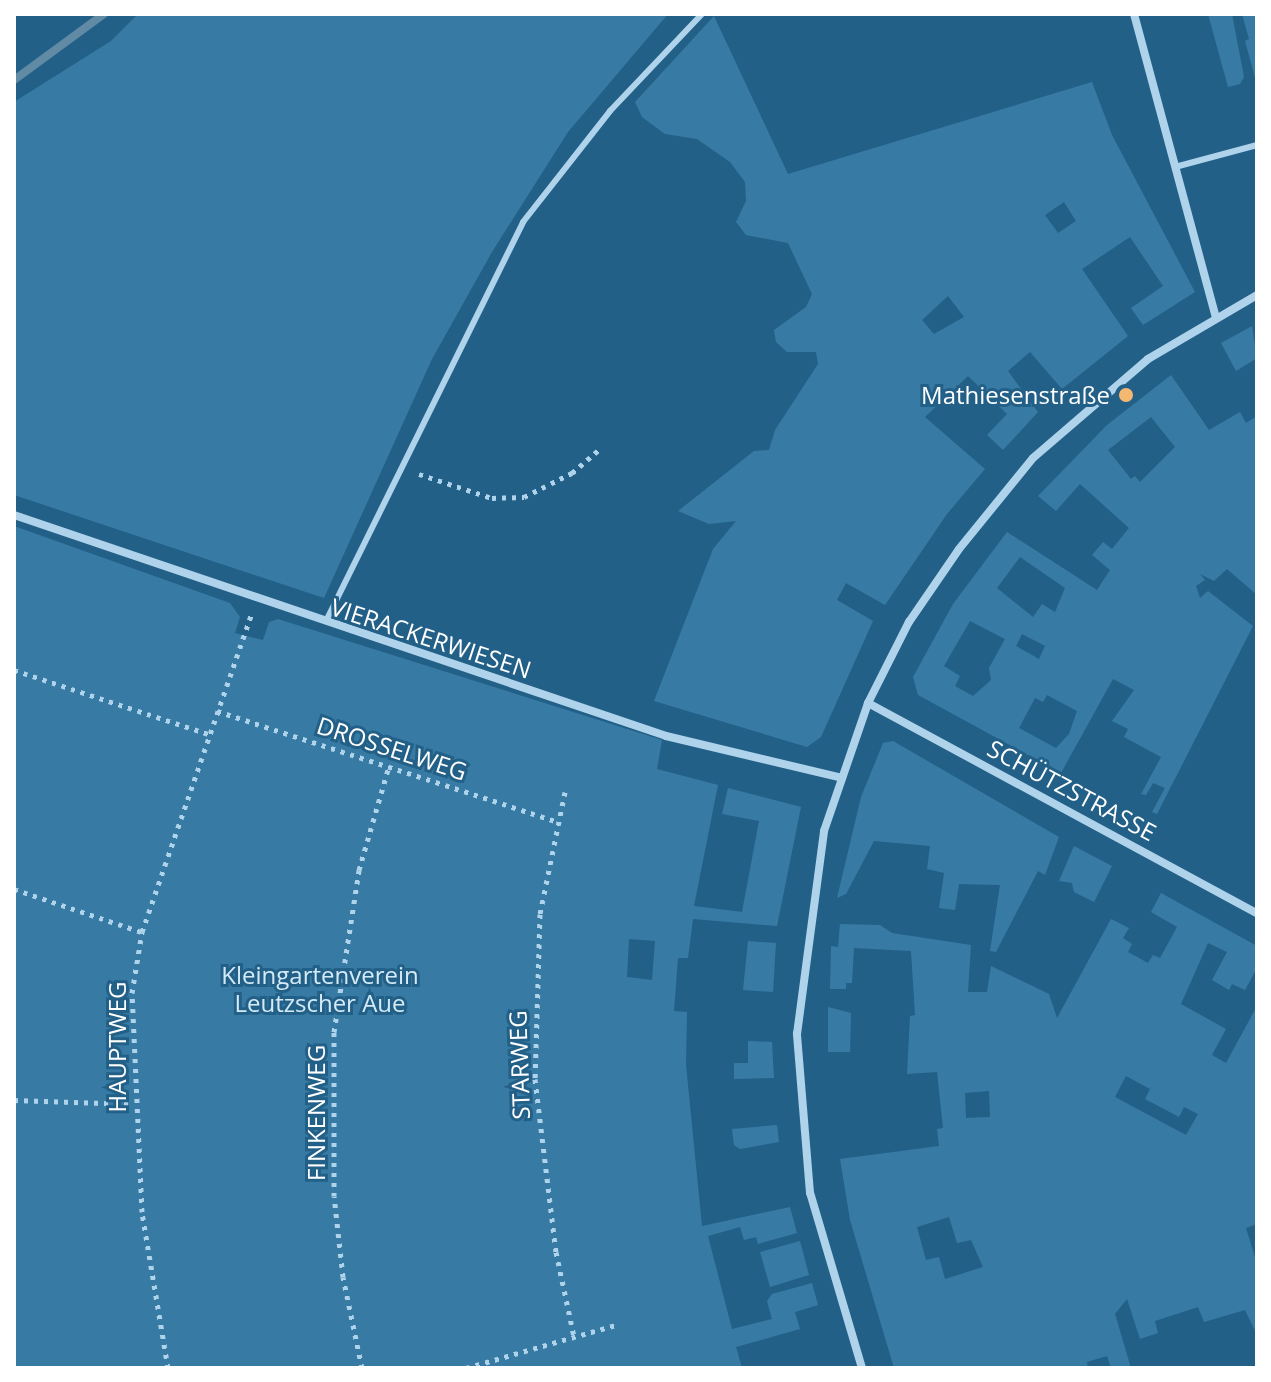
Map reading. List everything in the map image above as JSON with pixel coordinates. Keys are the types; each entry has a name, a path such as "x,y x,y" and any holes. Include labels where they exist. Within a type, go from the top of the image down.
{"street":[{"path":"1134,14 1215,315"},
{"path":"862,1368 810,1193 797,1034 812,890 842,778 868,703 918,609 967,538 1033,458 1104,393 1215,315 1257,295"},
{"name":"VIERACKERWIESEN","path":"14,515 257,601 666,736 842,778"},
{"name":"SCHÜTZSTRASSE","path":"868,703 1257,913"}],"lane":[{"path":"325,624 523,222 610,111 702,14"},
{"path":"1175,167 1257,145"}],"path":[{"path":"419,474 492,498 524,497 559,481 598,450"},
{"name":"HAUPTWEG","path":"168,1368 142,1212 133,1104 132,993 142,932 257,601"},
{"path":"14,670 209,734"},
{"name":"DROSSELWEG","path":"217,711 556,821"},
{"name":"FINKENWEG","path":"362,1368 343,1277 334,1196 334,1032 359,870 389,766"},
{"name":"STARWEG","path":"565,792 556,821 540,914 535,1079 554,1238 574,1337"},
{"path":"14,889 142,932"},
{"path":"14,1100 133,1104"},
{"path":"466,1368 619,1324"}],"green space":[{"path":"138,14 668,14 568,132 492,252 432,359 324,598 14,495 14,102 111,41"},
{"path":"1208,14 1232,14 1244,77 1240,84 1228,87"},
{"path":"1242,14 1257,14 1257,85 1245,41 1249,39"},
{"path":"714,16 788,174 1092,82 1112,135 1195,292 1143,325 1131,308 1163,286 1130,237 1082,269 1128,336 1062,389 1030,352 1008,371 1038,412 1003,450 987,435 1007,414 968,376 925,417 985,469 947,514 885,605 846,583 837,600 873,621 821,737 807,747 654,701 713,549 736,521 709,524 678,511 754,451 769,450 775,430 818,364 816,352 787,352 776,342 774,330 806,307 812,294 788,243 746,235 736,222 746,201 745,182 730,162 697,139 665,134 642,117 635,102","holes":["1064,202 1076,221 1058,233 1045,215","948,296 964,317 934,334 922,320"]},
{"path":"1252,326 1257,358 1236,371 1221,343"},
{"path":"1171,375 1209,430 1240,412 1246,423 1257,416 1257,595 1227,569 1214,581 1200,574 1205,580 1196,586 1200,598 1208,591 1253,626 1157,814 1152,812 1165,788 1153,783 1146,795 1141,794 1161,757 1124,737 1128,729 1112,721 1134,690 1113,679 1061,773 918,695 913,677 953,604 1007,532 1097,590 1110,570 1092,555 1103,542 1112,549 1129,528 1080,484 1056,511 1038,496 1107,425","holes":["1151,417 1175,447 1140,482 1135,476 1131,479 1108,450","1020,557 1065,588 1055,612 1042,604 1033,617 997,588","970,621 1005,639 989,668 991,680 973,696 955,686 960,676 944,666","1022,634 1045,646 1039,659 1016,646","1047,695 1077,711 1069,734 1056,748 1019,728 1035,698 1043,702"]},
{"name":"Kleingartenverein Leutzscher Aue","path":"14,526 230,603 240,617 235,633 263,640 269,622 278,619 662,740 657,769 718,785 694,906 742,912 759,821 722,814 728,788 801,807 777,926 693,919 688,958 678,958 674,1011 687,1012 686,1065 702,1226 790,1207 797,1233 758,1244 756,1237 744,1240 740,1227 708,1236 732,1329 772,1319 767,1301 772,1294 812,1283 818,1305 795,1312 800,1329 736,1347 742,1368 14,1368","holes":["629,939 655,941 652,980 627,977"]},
{"path":"893,741 1059,837 1045,875 1038,871 996,952 990,951 1000,885 959,884 955,910 939,908 944,873 927,869 930,846 874,841 846,894 837,898 861,797 883,743"},
{"path":"1074,846 1112,866 1094,902 1074,892 1072,883 1059,881"},
{"path":"1161,893 1257,946 1257,968 1245,990 1232,984 1229,990 1212,980 1227,952 1208,943 1181,1004 1226,1029 1212,1055 1226,1063 1257,1006 1257,1224 1246,1228 1257,1264 1257,1335 1245,1310 1204,1322 1198,1307 1155,1321 1158,1333 1140,1339 1127,1299 1115,1314 1131,1368 1111,1368 1107,1356 1087,1362 1088,1368 894,1368 850,1220 840,1159 939,1146 937,1129 943,1128 937,1072 907,1074 910,1016 915,1015 911,951 854,948 852,983 846,983 846,989 830,989 831,946 838,947 840,924 880,925 892,933 971,945 968,992 987,992 991,966 1049,994 1057,1018 1111,919 1129,928 1123,938 1132,944 1128,952 1148,963 1153,955 1160,958 1177,927 1151,912","holes":["1126,1076 1150,1089 1145,1099 1179,1117 1184,1107 1198,1114 1186,1135 1115,1097","989,1091 990,1117 966,1118 965,1093","949,1217 957,1243 971,1240 983,1267 945,1279 939,1257 926,1260 917,1227"]},
{"path":"748,941 776,943 773,992 743,990"},
{"path":"828,1007 851,1013 850,1052 828,1052"},
{"path":"748,1041 772,1042 774,1078 734,1079 734,1063 748,1063"},
{"path":"777,1125 779,1142 740,1149 734,1145 732,1129"},
{"path":"800,1241 809,1275 770,1287 760,1252"}],"waterway":[{"path":"14,80 104,14"}],"place":[{"name":"Mathiesenstraße","path":"1126,395"}]}
